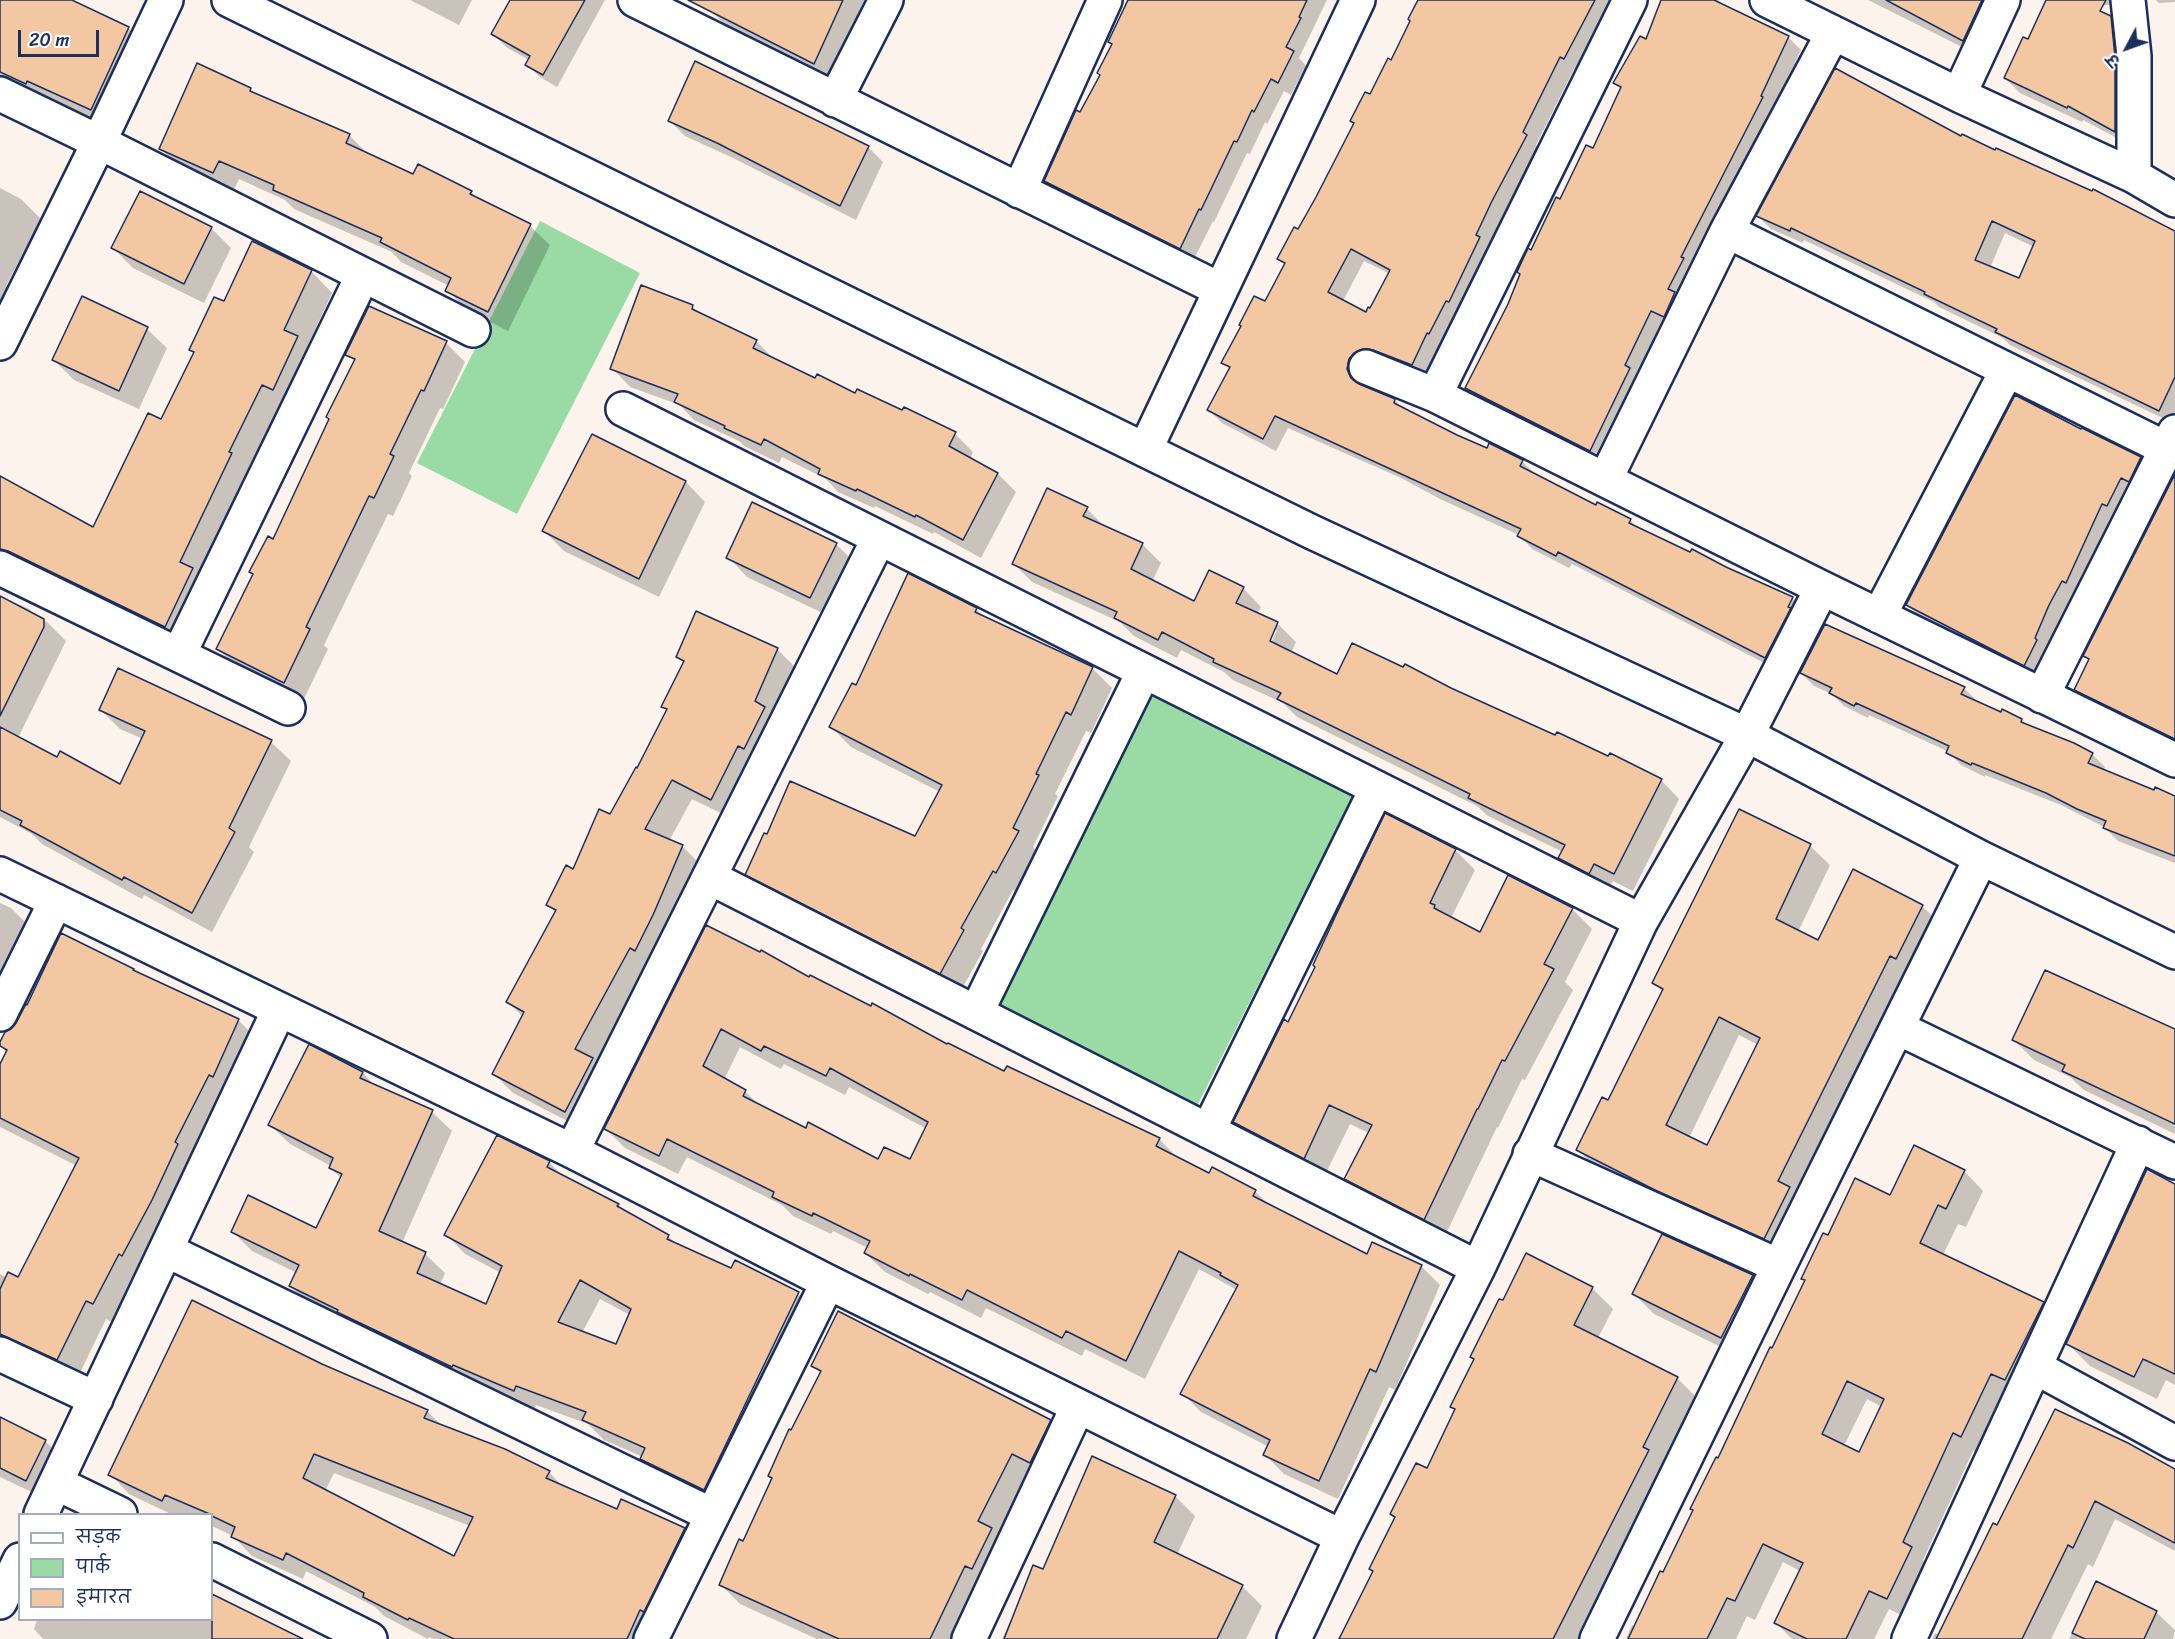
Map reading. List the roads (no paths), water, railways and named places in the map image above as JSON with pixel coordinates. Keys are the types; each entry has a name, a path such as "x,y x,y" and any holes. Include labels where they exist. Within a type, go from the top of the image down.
{"street":[{"path":"0,343 166,0"},
{"path":"229,0 1312,532 1747,735 1981,858 2175,952"},
{"path":"635,0 679,10 835,100 1220,289"},
{"path":"835,100 886,0"},
{"path":"1020,191 1105,0"},
{"path":"1145,450 1358,0"},
{"path":"1435,394 1630,0"},
{"path":"1767,0 1959,95 2134,176 2175,200"},
{"path":"1959,95 2003,0"},
{"path":"2128,0 2134,56 2134,176"},
{"path":"1605,480 1727,231 1833,33"},
{"path":"0,94 473,330"},
{"path":"1727,231 2007,370 2171,440 2042,696"},
{"path":"179,654 363,275"},
{"path":"1366,367 1435,394 1822,588 2175,760"},
{"path":"1879,616 2007,370"},
{"path":"622,409 1641,921"},
{"path":"572,1151 879,538"},
{"path":"0,567 288,708"},
{"path":"1294,1639 1342,1537 1478,1268 1641,921 1747,735 1822,588"},
{"path":"976,1013 1144,671"},
{"path":"1208,1131 1377,788"},
{"path":"1597,1639 1981,858"},
{"path":"0,874 572,1151 828,1282 1342,1537"},
{"path":"709,877 1478,1268"},
{"path":"0,1014 56,901"},
{"path":"42,1513 279,1010"},
{"path":"1898,1028 2175,1162"},
{"path":"1909,1639 2138,1143"},
{"path":"1530,1154 1779,1266"},
{"path":"166,1250 712,1515"},
{"path":"651,1639 828,1282"},
{"path":"0,1354 96,1399"},
{"path":"2035,1367 2175,1443"},
{"path":"969,1639 1078,1406"},
{"path":"56,1483 116,1513"},
{"path":"213,1560 370,1639"},
{"path":"0,1602 18,1564"}]}
